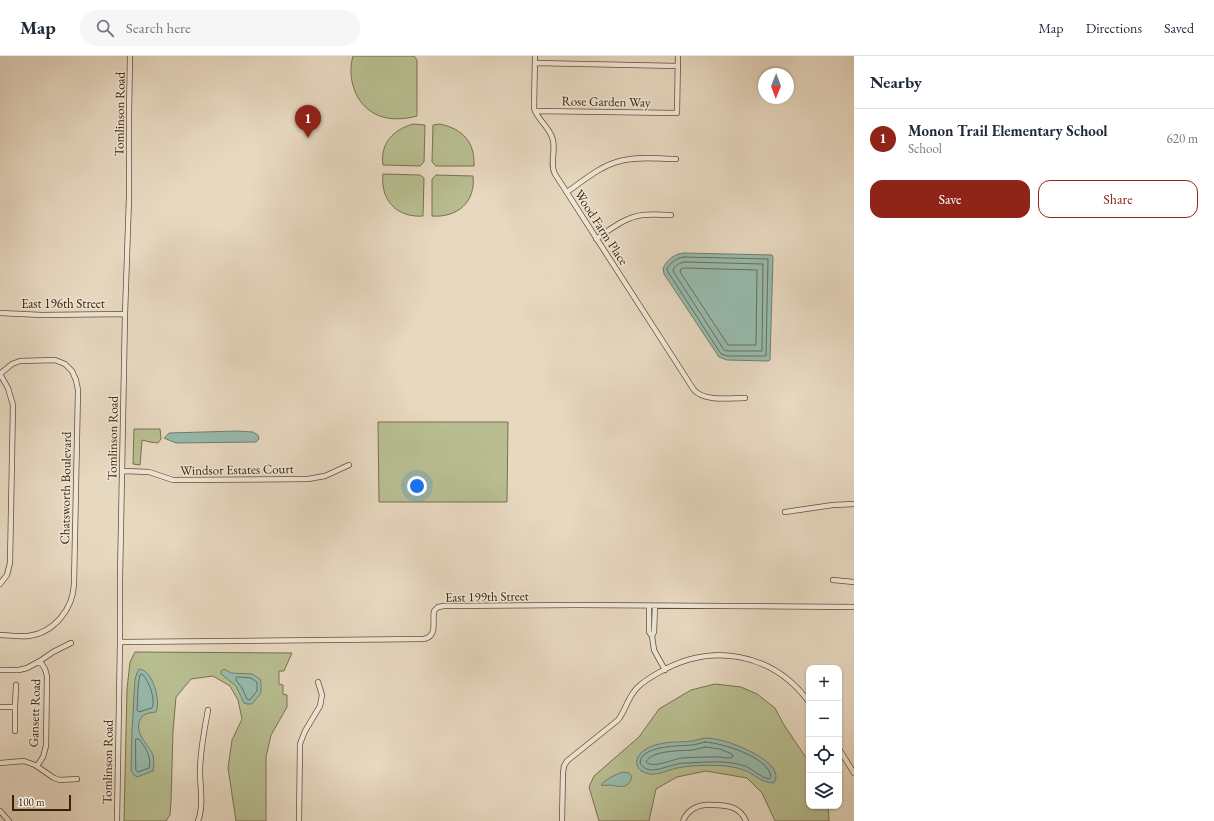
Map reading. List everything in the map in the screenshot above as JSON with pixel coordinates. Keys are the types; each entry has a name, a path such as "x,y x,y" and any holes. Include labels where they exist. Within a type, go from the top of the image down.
{"street":[{"name":"Tomlinson Road","path":"116,821 125,314 129,198 130,56"},
{"path":"535,56 535,111"},
{"path":"535,63 678,66 678,56"},
{"name":"Rose Garden Way","path":"535,111 677,113 678,66"},
{"name":"Wood Farm Place","path":"535,111 552,136 554,172 696,392 710,398 745,398"},
{"path":"566,192 602,168 619,161 636,159 676,159"},
{"path":"596,239 634,217 646,214 671,215"},
{"name":"East 196th Street","path":"0,313 42,315 125,314"},
{"name":"Chatsworth Boulevard","path":"0,374 10,365 20,361 55,360 65,364 72,371 78,390 74,584 72,597 63,616 55,624 44,630 28,636 0,635"},
{"path":"0,374 8,388 13,405 10,563 7,575 0,584"},
{"name":"Windsor Estates Court","path":"123,471 149,472 173,480 308,479 325,476 349,465"},
{"path":"785,512 833,504 854,504"},
{"path":"833,580 854,582"},
{"path":"649,606 649,632 652,636 654,650 665,670"},
{"path":"652,636 654,632 655,606"},
{"name":"East 199th Street","path":"120,642 424,639 429,638 433,633 434,613 436,609 441,607 854,607"},
{"path":"0,670 23,669 30,667 53,652 71,643"},
{"path":"562,821 562,773 564,766 572,757 618,720 639,685 676,664 699,657 717,655 740,657 762,664 781,674 797,687 808,701"},
{"name":"Gansett Road","path":"37,766 43,757 46,746 47,676 40,661"},
{"path":"299,821 300,744 305,731 320,706 322,695 318,682"},
{"path":"15,732 16,685"},
{"path":"0,706 15,707"},
{"path":"198,821 201,809 200,772 202,746 208,710"},
{"path":"842,754 854,773"},
{"path":"0,763 20,761 27,762 37,766 54,778 60,780 77,779"},
{"path":"683,821 687,813 692,809 707,804 731,806 740,812 746,821"},
{"path":"0,811 9,821"}],"shaded area":[{"path":"353,56 414,56 417,60 417,116 391,119 383,117 366,108 360,101 353,84 351,65"},
{"path":"413,124 425,125 424,162 420,166 383,165 384,150 389,138 399,130"},
{"path":"440,124 455,129 466,138 470,143 472,150 474,166 436,166 432,162 433,125"},
{"path":"383,174 420,175 424,178 423,216 405,214 392,206 384,192"},
{"path":"436,175 473,176 473,185 468,201 457,211 441,216 432,216 432,179"},
{"path":"378,422 508,422 507,502 379,502"},
{"path":"134,429 160,429 161,439 158,443 142,440 140,465 133,464"},
{"path":"135,652 292,653 284,671 279,671 279,684 283,685 283,694 287,695 287,707 271,735 266,757 266,821 236,821 228,768 232,740 242,719 238,700 230,686 213,676 191,679 176,697 173,731 170,815 166,821 124,821 127,689 130,662"},
{"path":"715,684 741,687 757,694 775,708 784,725 806,758 806,809 828,809 829,821 775,821 762,793 747,778 706,771 677,777 656,789 649,821 599,821 589,787 594,776 639,737 659,709 691,690"}],"water":[{"path":"677,254 772,255 770,360 727,360 719,357 664,274 663,268 667,262"},
{"path":"253,432 258,435 259,439 256,442 176,443 164,438 169,433"},
{"path":"139,669 144,671 152,680 157,694 157,707 156,712 143,716 139,725 140,734 153,755 153,771 137,777 131,771 135,679"},
{"path":"224,669 231,673 252,674 260,679 261,693 252,704 244,703 236,686 221,674 221,671"},
{"path":"705,738 727,742 757,755 773,768 776,776 774,783 762,780 744,770 726,766 689,766 660,773 648,774 643,772 637,765 637,760 641,753 653,746"},
{"path":"622,772 629,773 632,777 628,784 621,787 601,785 608,779"}],"place":[{"name":"Monon Trail Elementary School","path":"308,138"}]}
